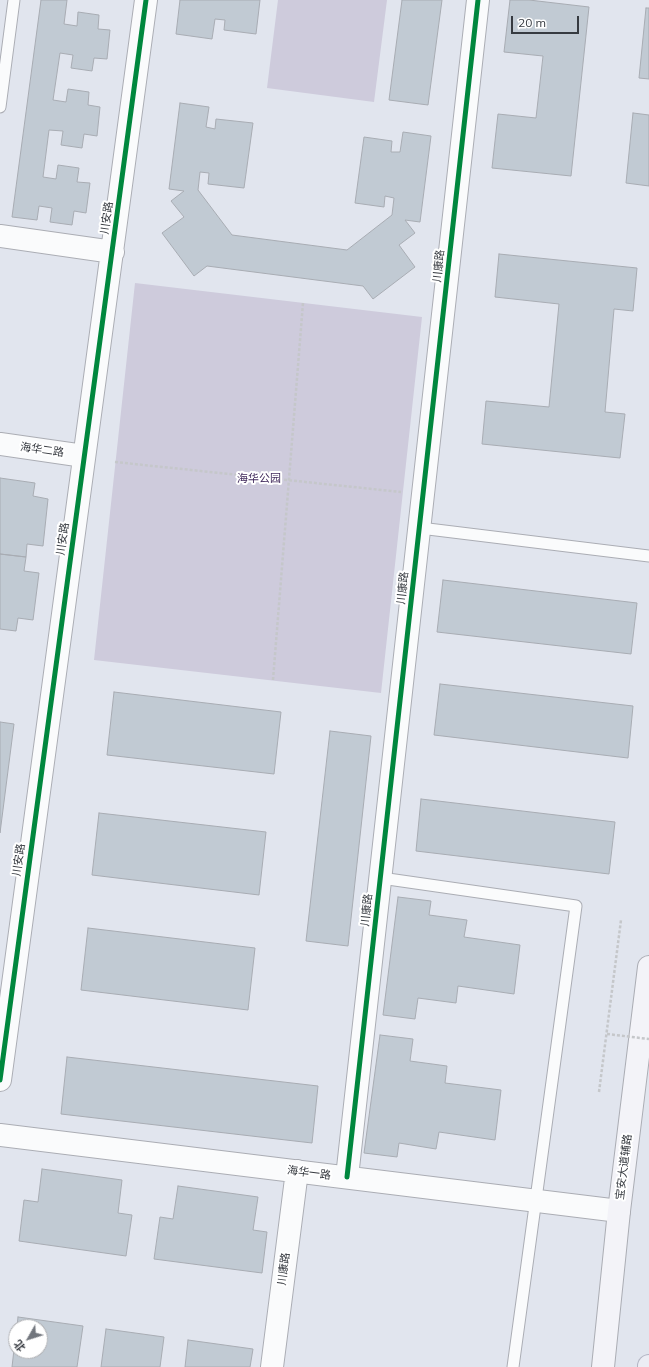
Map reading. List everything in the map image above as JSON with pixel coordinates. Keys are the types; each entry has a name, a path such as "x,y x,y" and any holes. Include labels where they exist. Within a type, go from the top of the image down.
{"main road":[{"name":"宝安大道辅路","path":"603,1367 618,1211 649,967"}],"street":[{"name":"川安路","path":"0,1080 146,0"},
{"name":"川康路","path":"347,1178 478,0"},
{"path":"0,236 113,252"},
{"name":"海华二路","path":"0,444 84,456"},
{"name":"海华一路","path":"0,1135 618,1211"},
{"name":"川康路","path":"272,1367 297,1171"}],"lane":[{"path":"0,107 14,0"},
{"path":"420,528 649,556"},
{"path":"381,878 576,906 513,1367"}],"path":[{"path":"273,680 303,303"},
{"path":"115,462 289,482 403,493"},
{"path":"599,1092 621,920"},
{"path":"607,1034 649,1040"}],"green space":[{"path":"278,0 387,0 374,102 267,88"},
{"name":"海华公园","path":"135,283 422,317 381,693 94,660"}],"building":[{"path":"41,0 67,0 64,24 77,26 78,12 99,15 98,29 110,30 107,59 94,58 92,71 71,68 73,55 60,53 53,100 66,102 68,89 89,92 88,105 100,107 97,136 84,134 82,148 61,145 63,131 49,130 43,177 56,179 58,165 79,168 77,182 90,183 86,213 74,211 72,225 50,222 52,208 39,206 37,220 12,217"},
{"path":"180,0 260,0 256,34 224,30 225,20 215,19 212,39 176,34"},
{"path":"402,0 442,0 428,105 389,100"},
{"path":"510,0 529,0 589,7 571,176 492,168 498,114 536,118 543,56 504,52"},
{"path":"646,8 649,8 649,79 639,78"},
{"path":"180,103 209,107 206,127 215,129 216,119 253,123 244,188 208,184 209,173 200,172 198,190 232,235 347,250 392,215 394,198 385,196 384,207 355,203 364,137 392,141 391,152 400,152 403,132 431,136 420,222 405,220 415,233 399,245 415,267 373,299 363,286 207,266 194,276 162,233 184,217 171,201 184,191 169,189"},
{"path":"633,113 649,115 649,186 626,183"},
{"path":"499,254 637,268 633,311 614,309 605,412 625,414 620,458 482,444 486,401 549,407 559,304 495,297"},
{"path":"0,478 35,483 33,496 48,499 43,546 27,544 26,557 0,554"},
{"path":"0,554 26,557 24,571 39,573 33,620 18,618 16,631 0,629"},
{"path":"443,580 637,603 631,654 437,632"},
{"path":"440,684 633,706 628,758 434,735"},
{"path":"114,692 281,712 274,774 107,755"},
{"path":"0,722 14,724 0,833"},
{"path":"330,731 371,736 348,946 306,941"},
{"path":"421,799 615,822 609,874 416,851"},
{"path":"99,813 266,832 259,895 92,875"},
{"path":"398,897 431,901 429,915 467,920 464,937 520,945 514,994 458,986 456,1003 418,998 415,1019 383,1015"},
{"path":"88,928 255,948 248,1010 81,990"},
{"path":"380,1035 413,1039 410,1061 447,1066 445,1083 501,1090 495,1140 439,1132 436,1149 399,1143 397,1157 364,1153"},
{"path":"67,1057 318,1086 312,1143 61,1114"},
{"path":"42,1169 122,1180 118,1213 132,1215 126,1256 19,1241 24,1200 38,1202"},
{"path":"178,1186 258,1197 253,1230 267,1232 262,1273 154,1259 160,1217 173,1219"},
{"path":"18,1317 32,1319 18,1319"},
{"path":"48,1321 83,1326 77,1367 12,1367 13,1359 48,1359"},
{"path":"106,1329 164,1337 160,1367 101,1367"},
{"path":"188,1340 253,1349 250,1367 185,1367"}],"cycle path":[{"path":"0,1080 146,0"},
{"path":"347,1177 478,0"}]}
